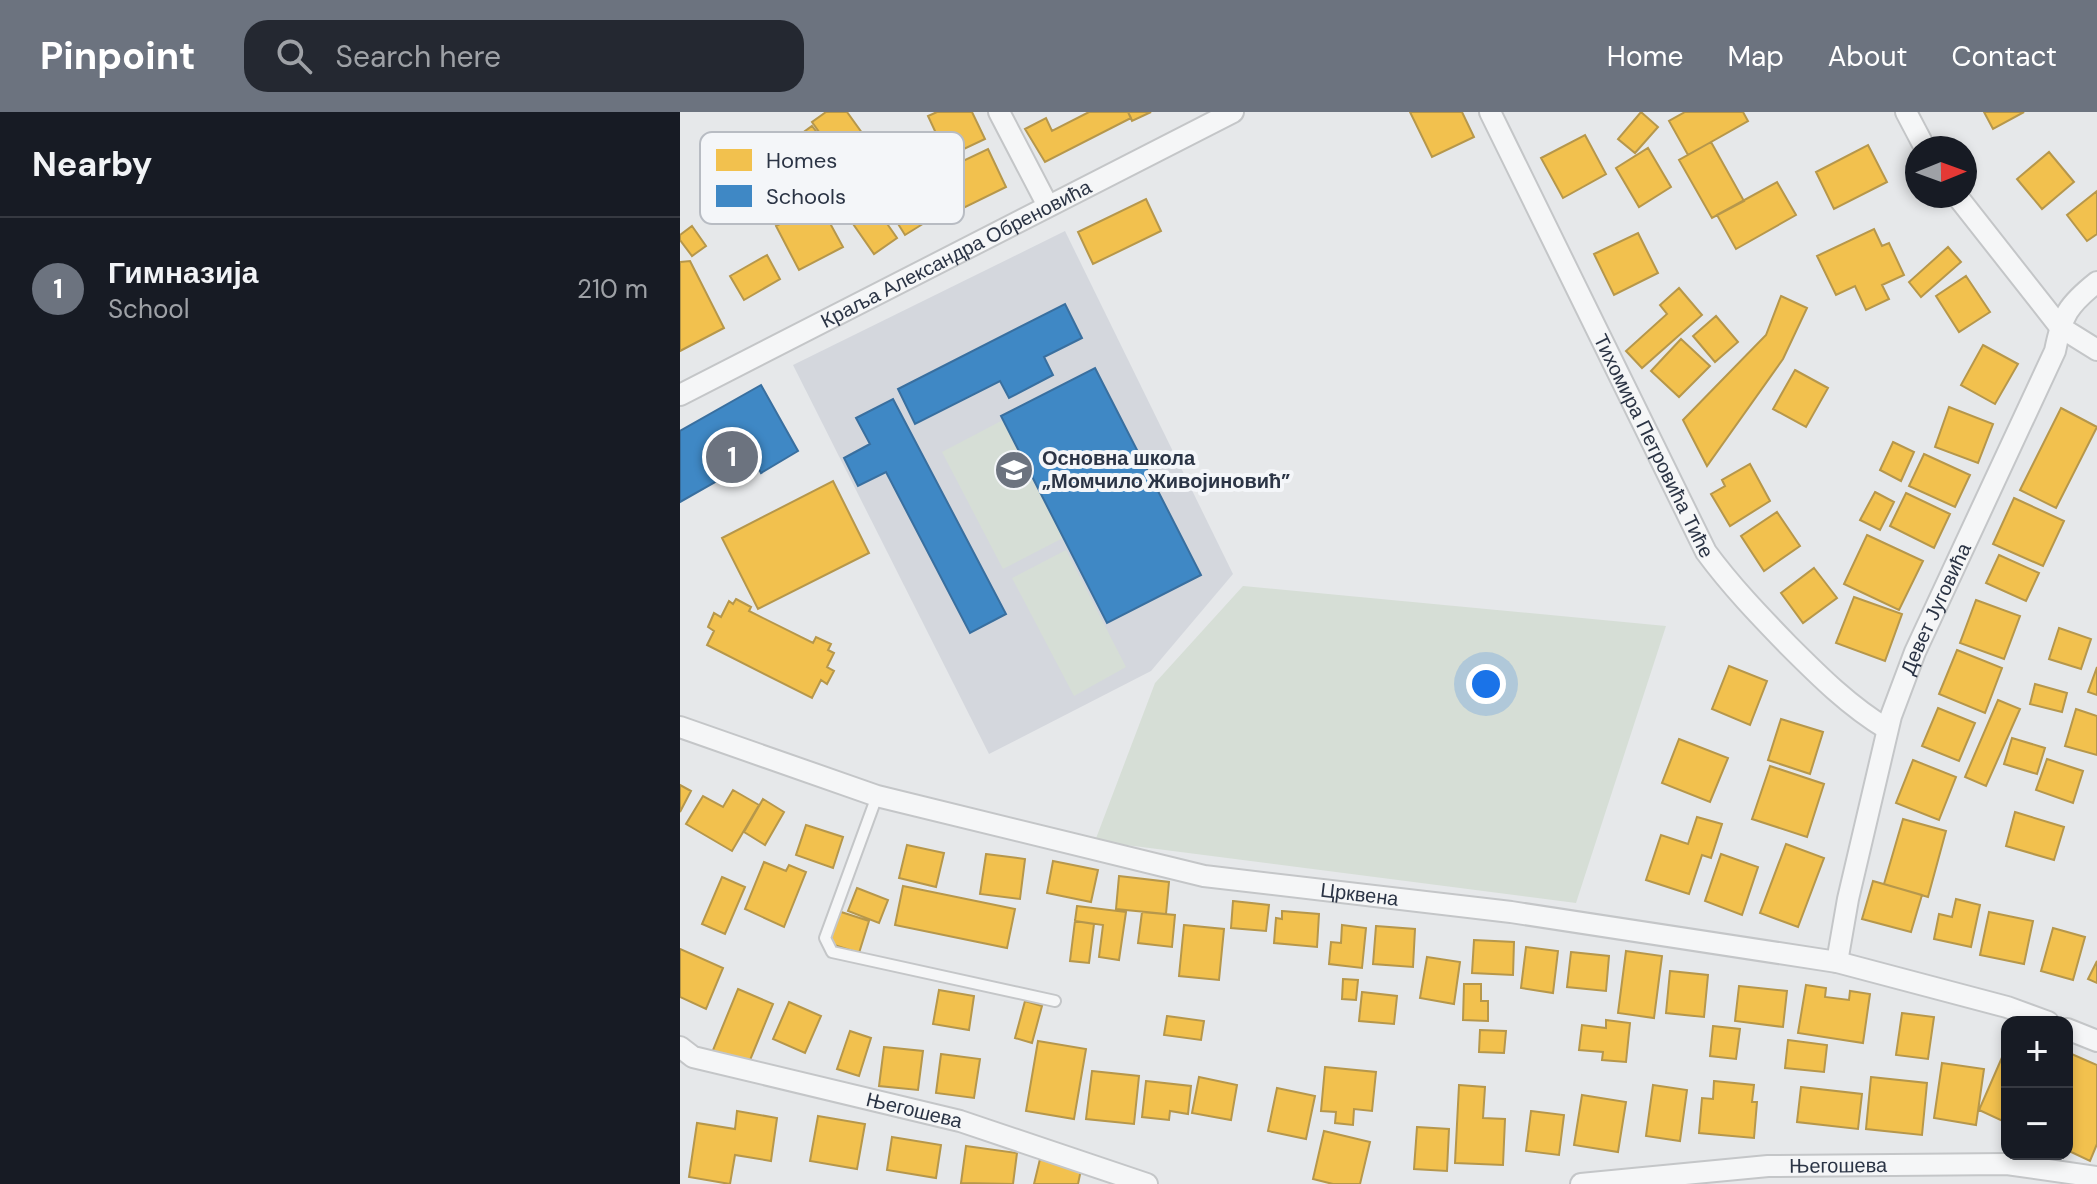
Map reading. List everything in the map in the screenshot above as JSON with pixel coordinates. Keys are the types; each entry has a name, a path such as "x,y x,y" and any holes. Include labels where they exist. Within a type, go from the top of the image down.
{"street":[{"path":"999,112 1048,206"},
{"name":"Краља Александра Обреновића","path":"680,395 1233,112"},
{"name":"Тихомира Петровића Тиће","path":"1490,112 1706,552 1732,588 1819,676 1862,714 1887,729"},
{"path":"1906,112 1919,136"},
{"path":"1966,208 2060,327 2097,350"},
{"name":"Девет Југовића","path":"1837,962 1848,899 1887,729 1915,652 2055,351 2065,312 2073,301 2097,282"},
{"name":"Црквена","path":"680,727 877,796 1204,876 1511,912 1837,962 2032,1016"},
{"path":"2073,1031 2097,1041"},
{"name":"Његошева","path":"680,1047 693,1057 960,1121 1147,1184"},
{"name":"Његошева","path":"1581,1184 1768,1166 2007,1164 2097,1177"}],"lane":[{"path":"877,796 825,938 832,952 1055,1001"}],"shaded area":[{"name":"Основна школа „Момчило Живојиновић”","path":"1065,231 1233,574 1151,671 989,754 793,365"},
{"path":"1003,420 1063,538 1003,569 942,452"},
{"path":"1066,550 1126,667 1074,696 1012,578"},
{"path":"1243,586 1666,626 1576,903 1095,841 1155,683"}],"building: Homes":[{"path":"826,112 847,112 861,132 819,132 812,122"},
{"path":"937,112 972,112 985,139 964,149 964,132 935,132 928,116"},
{"path":"1089,112 1128,112 1131,118 1045,162 1025,129 1046,118 1052,131"},
{"path":"1128,112 1151,112 1132,121"},
{"path":"1410,112 1462,112 1474,137 1432,157"},
{"path":"1641,112 1658,127 1635,153 1618,139"},
{"path":"1685,112 1743,112 1748,121 1688,155 1669,121"},
{"path":"1984,112 2024,112 1993,129"},
{"path":"1585,135 1606,174 1563,198 1541,158"},
{"path":"1711,142 1744,201 1712,218 1679,160"},
{"path":"1868,145 1887,182 1834,209 1816,172"},
{"path":"1648,148 1671,187 1639,207 1616,168"},
{"path":"988,149 1006,187 964,208 964,160"},
{"path":"2049,152 2074,182 2042,209 2017,179"},
{"path":"1777,182 1796,215 1736,249 1717,215"},
{"path":"2097,191 2097,234 2087,241 2067,215"},
{"path":"1146,199 1161,231 1093,264 1078,232"},
{"path":"830,224 843,247 799,270 776,226"},
{"path":"853,224 887,224 897,238 874,254"},
{"path":"898,224 923,224 905,235"},
{"path":"692,226 706,246 692,256 680,240 680,235"},
{"path":"1874,229 1882,246 1889,243 1904,275 1882,285 1889,299 1866,310 1855,286 1836,295 1817,256"},
{"path":"1638,233 1658,273 1614,295 1594,254"},
{"path":"1948,247 1961,262 1921,297 1909,282"},
{"path":"767,255 780,279 744,300 730,276"},
{"path":"690,261 724,328 680,351 680,262"},
{"path":"1966,276 1990,312 1959,332 1936,296"},
{"path":"1679,288 1702,315 1642,368 1626,351 1667,314 1660,305"},
{"path":"1781,296 1807,308 1783,359 1707,466 1683,420 1766,335"},
{"path":"1716,316 1738,342 1715,362 1693,336"},
{"path":"1681,339 1710,366 1679,397 1651,371"},
{"path":"1983,345 2018,364 1995,404 1961,385"},
{"path":"1795,370 1828,388 1806,427 1773,409"},
{"path":"1949,407 1993,424 1978,463 1935,447"},
{"path":"2061,408 2097,427 2056,508 2020,490"},
{"path":"1893,442 1914,452 1901,481 1880,470"},
{"path":"1924,454 1970,475 1955,507 1909,486"},
{"path":"1750,464 1770,501 1730,526 1711,494 1725,486 1722,480"},
{"path":"833,481 869,553 758,609 722,538"},
{"path":"1875,492 1894,502 1880,530 1860,520"},
{"path":"1906,493 1950,514 1934,548 1890,526"},
{"path":"2014,498 2064,521 2043,566 1993,544"},
{"path":"1777,512 1800,546 1764,571 1741,536"},
{"path":"1867,535 1923,561 1899,610 1844,584"},
{"path":"1999,555 2039,573 2026,601 1986,583"},
{"path":"1814,568 1837,598 1803,623 1781,593"},
{"path":"1854,597 1902,614 1885,661 1836,643"},
{"path":"736,599 751,607 749,611 813,643 816,637 831,644 828,650 834,653 827,667 834,671 827,684 821,680 812,698 707,645 714,631 708,627 714,613 721,617 729,601 733,604"},
{"path":"1976,600 2020,616 2004,659 1960,643"},
{"path":"2059,628 2091,639 2081,669 2049,659"},
{"path":"1957,650 2002,668 1985,713 1939,694"},
{"path":"1729,666 1767,681 1750,725 1712,709"},
{"path":"2097,667 2097,695 2088,692"},
{"path":"2035,684 2067,693 2062,712 2030,704"},
{"path":"1998,700 2020,709 1986,786 1965,777"},
{"path":"1938,708 1975,723 1959,761 1922,746"},
{"path":"2076,709 2097,716 2097,755 2065,746"},
{"path":"1781,719 1823,732 1810,774 1768,760"},
{"path":"2012,738 2045,748 2037,774 2004,764"},
{"path":"1679,739 1728,758 1710,802 1662,783"},
{"path":"2047,759 2083,771 2073,803 2036,790"},
{"path":"1913,760 1956,777 1939,820 1896,803"},
{"path":"1770,766 1824,784 1807,837 1752,819"},
{"path":"680,785 691,791 680,812"},
{"path":"733,790 759,805 732,851 686,824 703,796 723,807"},
{"path":"763,799 784,812 765,845 744,832"},
{"path":"2015,812 2064,827 2054,860 2006,846"},
{"path":"1697,817 1722,824 1711,858 1702,855 1689,894 1646,880 1661,835 1688,844"},
{"path":"1903,819 1946,831 1928,897 1884,884"},
{"path":"806,825 843,837 833,868 796,855"},
{"path":"1786,844 1824,858 1798,927 1760,913"},
{"path":"907,845 944,853 936,887 899,878"},
{"path":"986,854 1025,859 1020,899 980,894"},
{"path":"1721,854 1758,867 1742,915 1705,901"},
{"path":"1053,861 1098,870 1091,902 1047,893"},
{"path":"764,862 786,871 789,865 806,872 784,927 745,909"},
{"path":"1119,876 1169,882 1166,914 1116,909"},
{"path":"722,877 745,887 725,934 702,924"},
{"path":"1873,881 1922,895 1911,932 1862,919"},
{"path":"903,886 1015,909 1007,948 895,925"},
{"path":"857,888 888,900 879,923 848,911"},
{"path":"1956,899 1980,905 1971,947 1934,939 1939,914 1952,917"},
{"path":"1233,901 1269,905 1266,931 1231,928"},
{"path":"1077,906 1126,912 1119,960 1099,957 1103,925 1075,921"},
{"path":"838,911 869,921 859,953 828,943"},
{"path":"1282,911 1319,914 1317,947 1274,943 1276,918 1282,919"},
{"path":"1142,912 1175,915 1172,947 1138,943"},
{"path":"1989,912 2033,921 2024,964 1980,955"},
{"path":"1075,921 1094,924 1089,963 1070,961"},
{"path":"1184,925 1224,929 1219,980 1179,976"},
{"path":"1342,925 1366,928 1362,968 1329,964 1331,942 1341,943"},
{"path":"1376,926 1415,929 1413,967 1373,964"},
{"path":"2053,928 2085,937 2073,980 2041,971"},
{"path":"1474,940 1514,942 1513,975 1472,973"},
{"path":"1526,947 1558,951 1553,993 1521,988"},
{"path":"680,949 723,968 706,1009 680,997"},
{"path":"1626,951 1662,956 1654,1018 1618,1013"},
{"path":"1571,952 1609,956 1606,991 1567,987"},
{"path":"1427,957 1460,962 1454,1004 1420,998"},
{"path":"2097,961 2097,983 2088,979"},
{"path":"1670,971 1708,975 1704,1017 1666,1013"},
{"path":"1343,979 1358,980 1356,1000 1342,999"},
{"path":"1464,984 1481,984 1481,1001 1488,1001 1488,1021 1463,1020"},
{"path":"1806,985 1826,988 1825,997 1849,1000 1850,991 1870,994 1863,1043 1798,1033"},
{"path":"1739,986 1787,991 1783,1027 1735,1021"},
{"path":"738,989 773,1004 746,1070 711,1055"},
{"path":"939,990 974,996 969,1030 933,1024"},
{"path":"1362,992 1397,996 1394,1024 1359,1021"},
{"path":"1025,1001 1042,1006 1032,1043 1015,1038"},
{"path":"789,1002 821,1016 805,1053 773,1039"},
{"path":"1902,1013 1934,1017 1928,1059 1896,1055"},
{"path":"1167,1016 1204,1021 1201,1040 1164,1035"},
{"path":"1606,1020 1630,1023 1626,1062 1602,1060 1603,1052 1579,1050 1582,1025 1606,1028"},
{"path":"1713,1026 1740,1029 1736,1059 1710,1056"},
{"path":"1480,1030 1506,1031 1504,1053 1479,1052"},
{"path":"850,1031 871,1038 859,1076 837,1069"},
{"path":"1788,1040 1827,1045 1824,1072 1785,1068"},
{"path":"1038,1041 1086,1049 1074,1119 1026,1111"},
{"path":"884,1047 923,1051 918,1090 879,1086"},
{"path":"941,1054 980,1059 974,1098 936,1093"},
{"path":"2073,1055 2097,1065 2097,1144 2090,1161 2073,1153"},
{"path":"2001,1060 2001,1120 1979,1110"},
{"path":"1942,1063 1984,1069 1976,1125 1934,1118"},
{"path":"1325,1067 1376,1072 1372,1111 1354,1109 1353,1125 1335,1123 1336,1112 1321,1111"},
{"path":"1092,1071 1139,1076 1134,1124 1086,1119"},
{"path":"1199,1077 1237,1085 1231,1120 1192,1113"},
{"path":"1871,1077 1927,1083 1922,1135 1866,1129"},
{"path":"1146,1081 1191,1086 1188,1114 1170,1111 1169,1120 1142,1117"},
{"path":"1714,1081 1754,1085 1752,1102 1757,1102 1754,1138 1699,1133 1702,1098 1713,1099"},
{"path":"1459,1085 1485,1087 1483,1118 1505,1119 1503,1165 1455,1163"},
{"path":"1653,1085 1687,1090 1680,1141 1646,1136"},
{"path":"1801,1087 1862,1094 1858,1129 1797,1122"},
{"path":"1277,1088 1315,1096 1306,1139 1268,1131"},
{"path":"1582,1095 1626,1102 1618,1152 1574,1145"},
{"path":"737,1111 777,1118 771,1161 735,1155 730,1184 689,1177 697,1123 735,1129"},
{"path":"1531,1111 1564,1115 1559,1155 1526,1151"},
{"path":"818,1116 865,1124 857,1169 810,1161"},
{"path":"1417,1127 1449,1129 1447,1171 1414,1169"},
{"path":"1324,1131 1370,1142 1360,1184 1333,1184 1313,1179"},
{"path":"892,1137 941,1145 936,1178 887,1170"},
{"path":"966,1146 1017,1153 1013,1184 961,1183"},
{"path":"1041,1155 1082,1165 1078,1184 1034,1184"}],"building: Schools":[{"path":"1065,304 1082,338 1044,357 1053,375 1009,398 1000,381 915,424 898,389"},
{"path":"1095,368 1201,575 1107,623 1001,416"},
{"path":"761,385 798,451 761,473 754,460 680,502 680,431"},
{"path":"893,399 1006,614 970,633 886,472 858,486 844,458 870,444 856,418"}],"place":[{"name":"Гимназија","path":"732,457"},
{"name":"Основна школа „Момчило Живојиновић”","path":"1014,470"}]}
